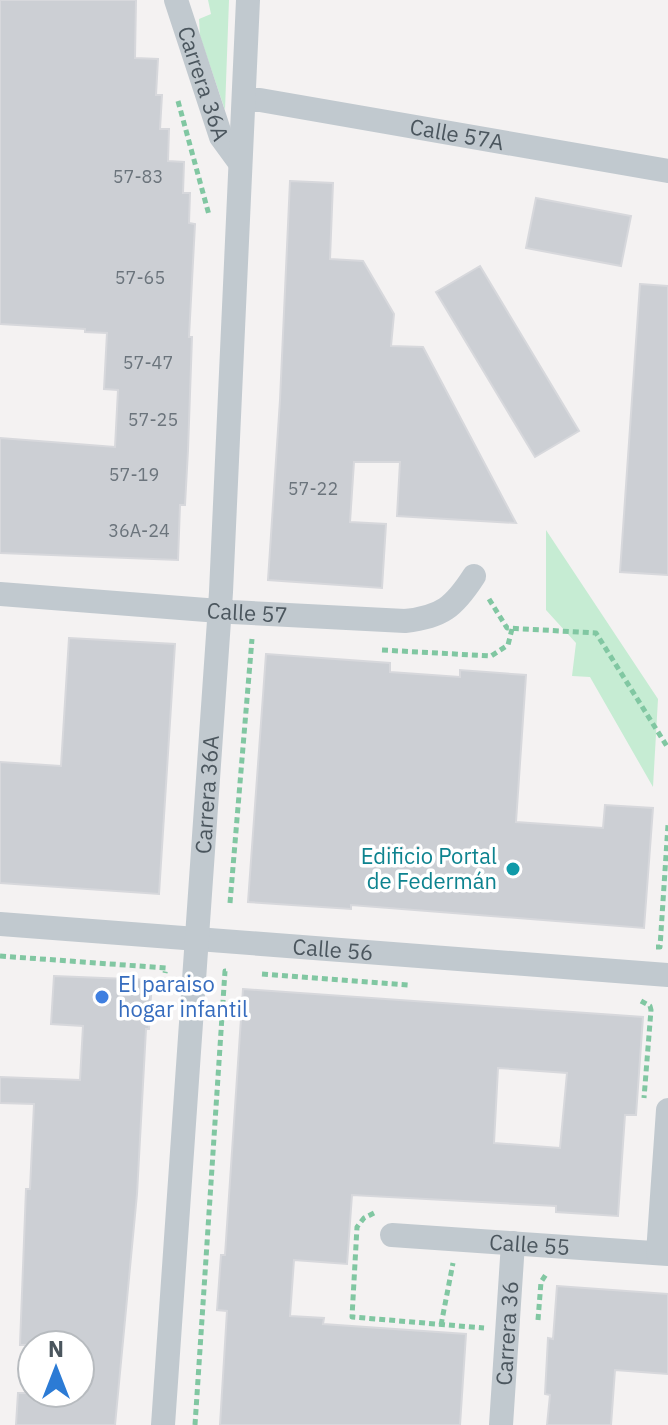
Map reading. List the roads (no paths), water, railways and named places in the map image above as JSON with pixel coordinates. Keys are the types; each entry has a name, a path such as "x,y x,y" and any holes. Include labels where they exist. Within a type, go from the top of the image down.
{"street":[{"name":"Carrera 36A","path":"176,0 221,137 240,163"},
{"name":"Carrera 36A","path":"163,1425 219,611 248,0"},
{"name":"Calle 57A","path":"244,100 668,171"},
{"name":"Calle 57","path":"0,594 405,621 430,619 458,602 474,576"},
{"name":"Calle 56","path":"0,924 668,975"},
{"path":"663,1253 668,1110"},
{"name":"Calle 55","path":"392,1235 663,1253"},
{"name":"Carrera 36","path":"501,1425 513,1243"}],"place":[{"name":"Edificio Portal de Federmán","path":"513,869"},
{"name":"El paraiso hogar infantil","path":"102,997"}]}
